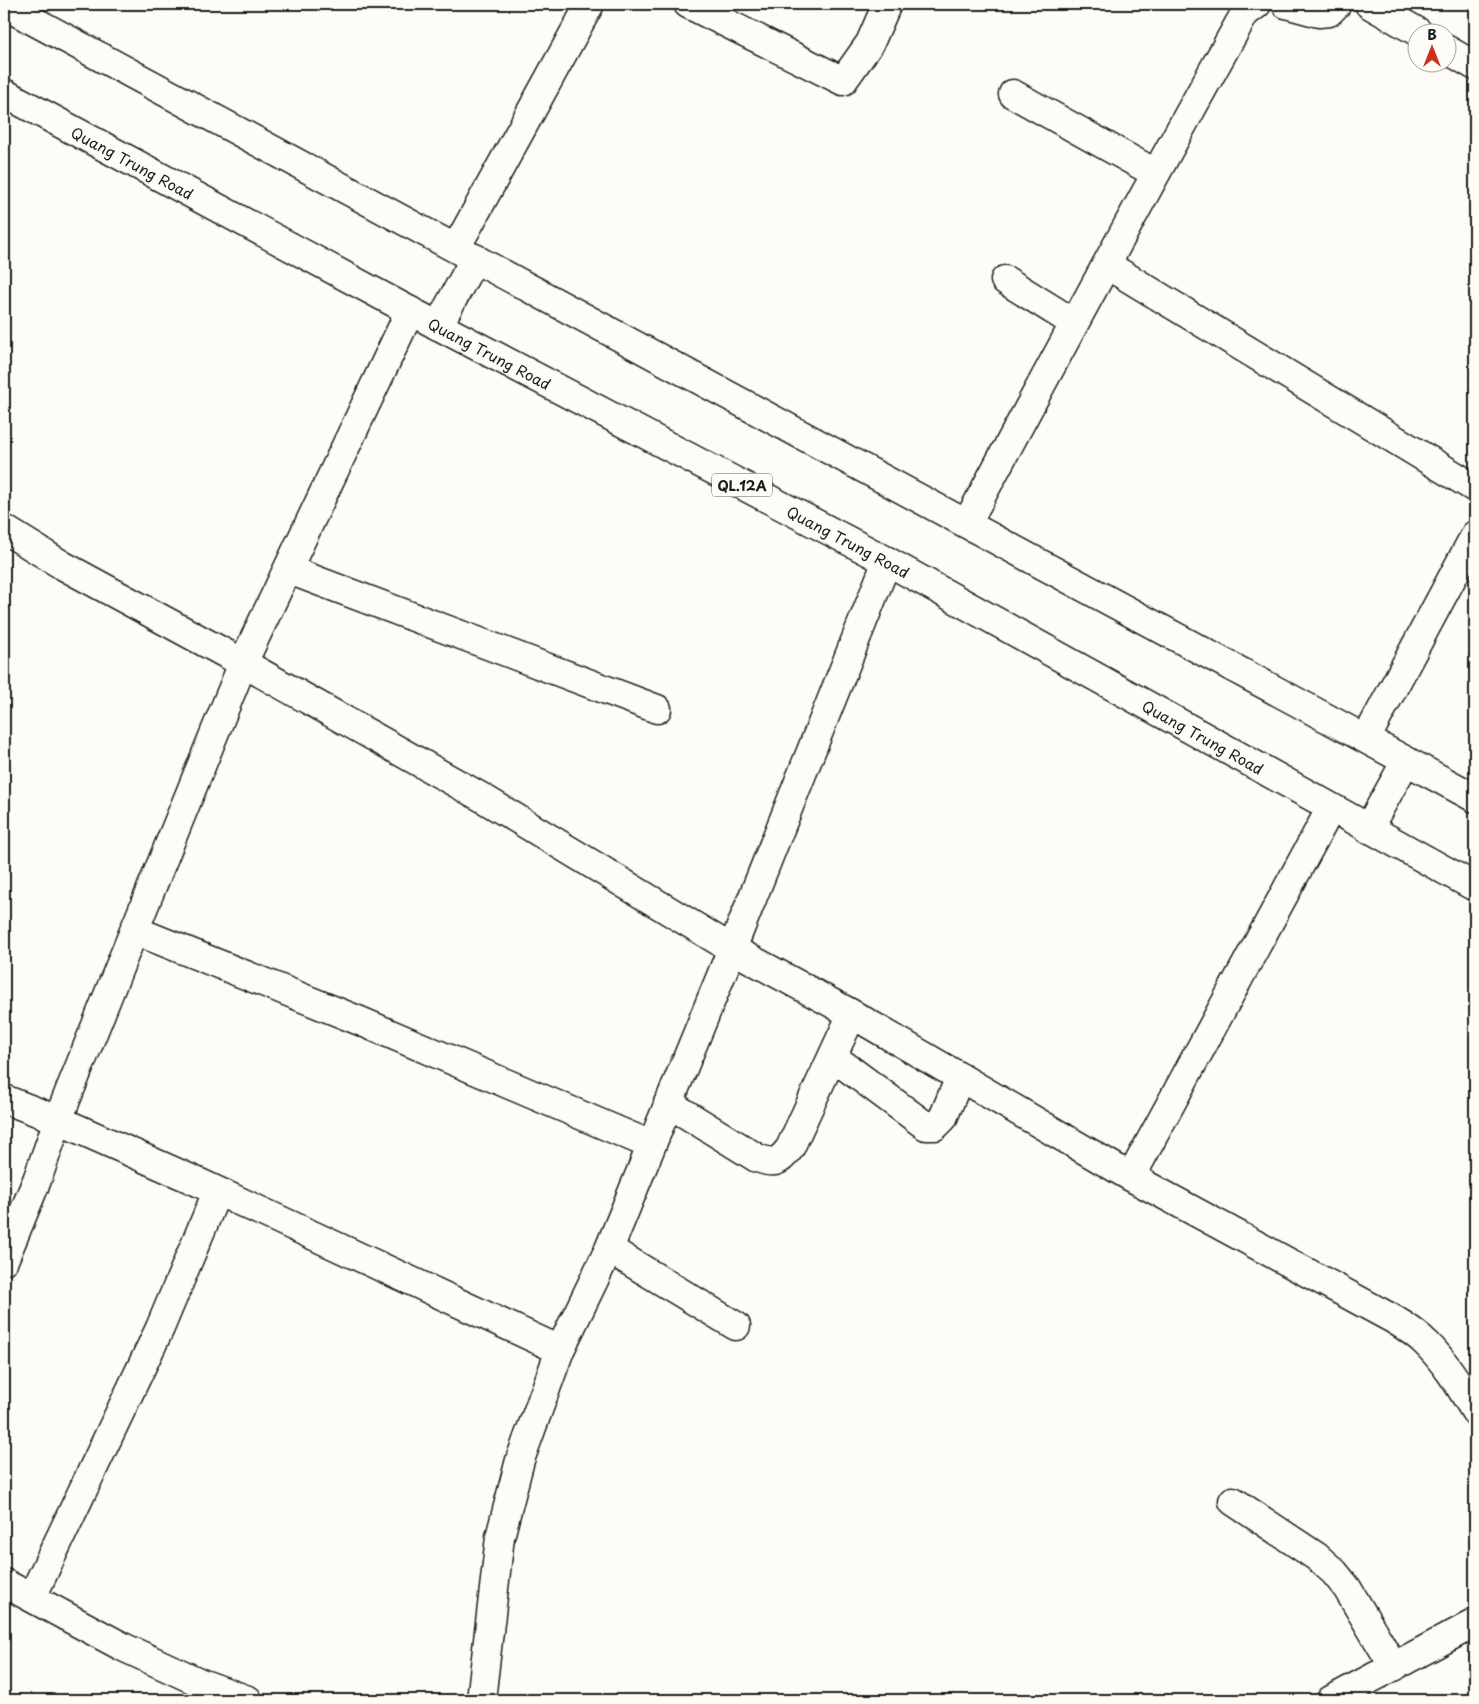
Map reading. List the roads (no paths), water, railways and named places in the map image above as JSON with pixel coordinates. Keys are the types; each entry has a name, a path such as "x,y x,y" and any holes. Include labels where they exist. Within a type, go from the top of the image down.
{"main road":[{"path":"438,326 466,253 590,4"},
{"path":"688,4 843,82 870,43 887,4"},
{"path":"967,524 1155,174 1245,13 1257,4"},
{"path":"1286,4 1323,13 1328,12 1337,4"},
{"path":"1370,4 1406,25"},
{"path":"4,5 1475,798"},
{"path":"1456,55 1475,66"},
{"name":"Quang Trung Road","path":"4,93 438,326 887,561 1475,887"},
{"path":"1012,94 1155,174"},
{"path":"1107,265 1475,488"},
{"path":"1005,280 1074,323"},
{"path":"4,1260 38,1180 58,1120 134,930 243,663 289,570 410,311"},
{"path":"4,529 62,565 243,663 481,797 732,949 852,1014 1131,1177 1393,1319 1427,1344 1445,1364 1475,1411"},
{"path":"1366,740 1475,534"},
{"path":"481,1700 500,1537 520,1460 560,1350 609,1248 732,949 887,561"},
{"path":"289,570 657,709"},
{"path":"1368,829 1406,761"},
{"path":"1131,1177 1331,808"},
{"path":"134,930 360,1021 651,1145"},
{"path":"668,1103 757,1158 769,1162 776,1161 784,1157 790,1148 852,1014"},
{"path":"833,1057 926,1126 934,1126 943,1118 960,1077"},
{"path":"4,1099 58,1120 560,1350"},
{"path":"32,1597 160,1328 217,1192"},
{"path":"609,1248 736,1326"},
{"path":"1233,1501 1317,1557 1334,1572 1347,1588 1394,1667"},
{"path":"4,1582 123,1648 201,1683 248,1700"},
{"path":"1331,1700 1475,1623"}]}
